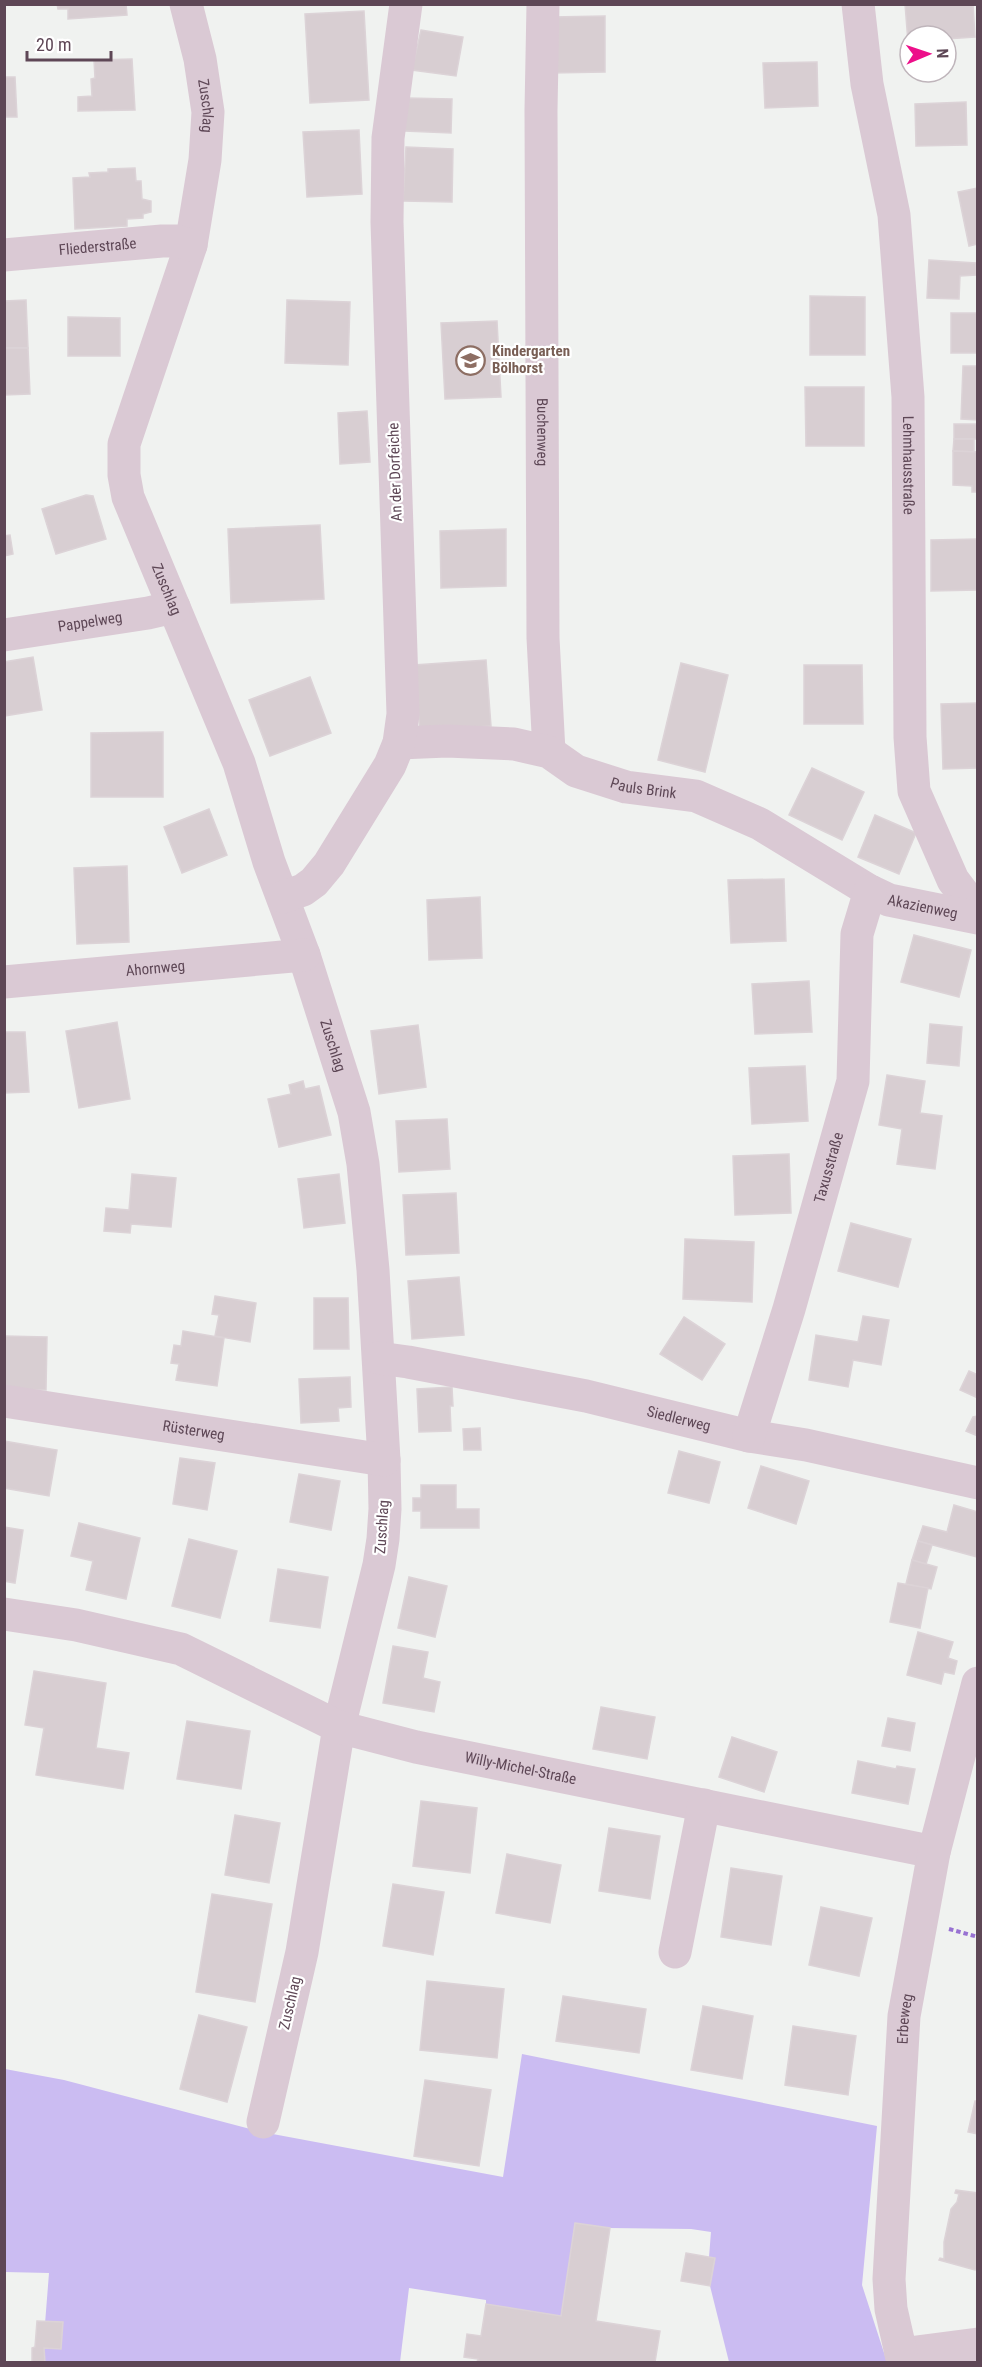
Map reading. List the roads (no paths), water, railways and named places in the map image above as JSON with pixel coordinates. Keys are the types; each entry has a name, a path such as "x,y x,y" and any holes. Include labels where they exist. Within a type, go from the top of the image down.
{"street":[{"name":"Zuschlag","path":"186,4 200,59 208,112 205,160 191,245 124,444 124,476 128,497 239,763 269,862 304,955 354,1112 363,1164 379,1358 384,1460 385,1509 379,1565 339,1727 304,1941 263,2122"},
{"name":"An der Dorfeiche","path":"283,897 303,890 314,882 329,864 390,765 399,743 403,714 387,222 388,138 406,4"},
{"name":"Buchenweg","path":"543,4 541,110 543,639 549,752"},
{"name":"Lehmhausstraße","path":"858,4 867,84 894,215 908,398 910,737 914,791 953,880 978,913"},
{"name":"Fliederstraße","path":"4,255 162,241 177,241 191,245"},
{"name":"Pappelweg","path":"4,635 148,613 174,606"},
{"name":"Pauls Brink","path":"399,743 447,741 514,744 549,752 576,771 626,787 696,796 760,824 870,891"},
{"name":"Akazienweg","path":"870,891 889,900 978,918"},
{"name":"Taxusstraße","path":"749,1436 789,1309 853,1081 857,934 870,891"},
{"name":"Ahornweg","path":"4,982 304,955"},
{"name":"Siedlerweg","path":"379,1358 586,1396 749,1436 806,1445 978,1483"},
{"name":"Rüsterweg","path":"4,1401 384,1460"},
{"path":"4,1614 76,1624 181,1649 339,1727"},
{"name":"Erbeweg","path":"902,2358 891,2309 889,2279 904,2016 934,1852 978,1683"},
{"name":"Willy-Michel-Straße","path":"339,1727 416,1747 934,1852"},
{"path":"675,1952 704,1805"},
{"path":"902,2358 978,2344"}],"place":[{"name":"Kindergarten Bölhorst","path":"471,360"}]}
